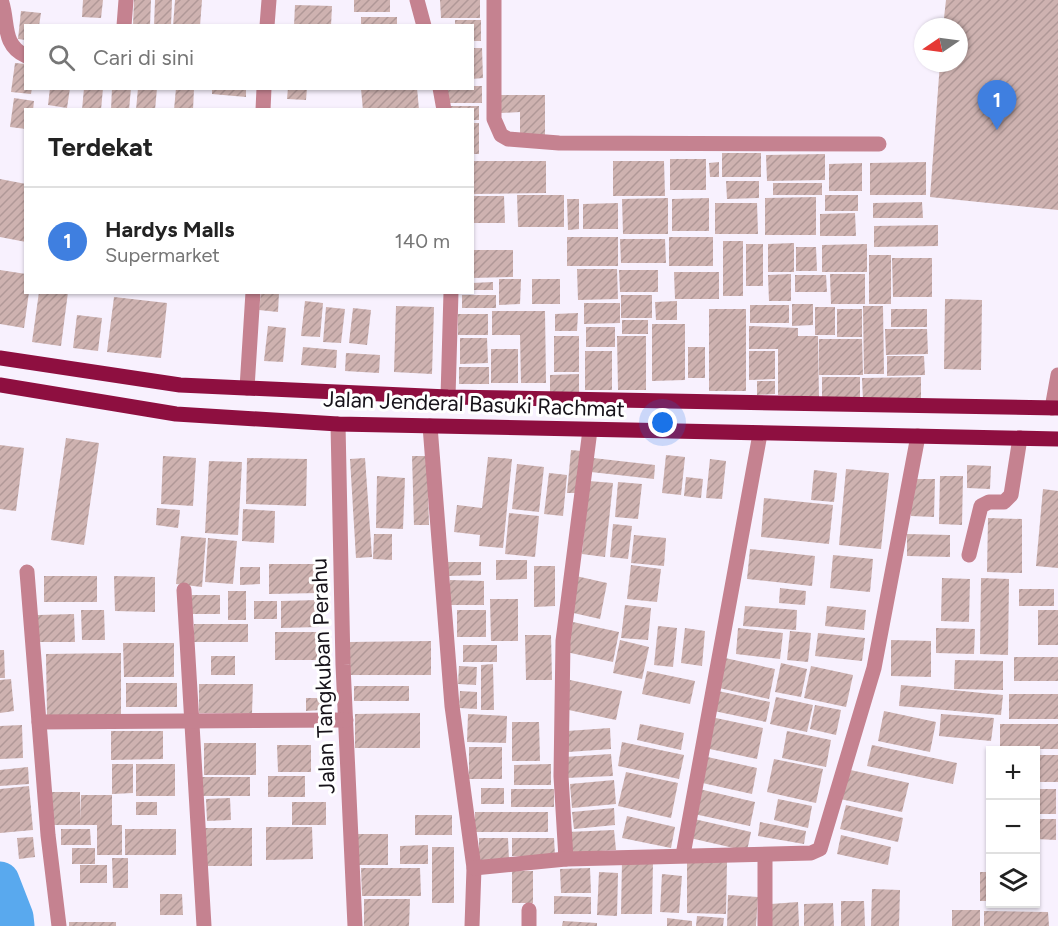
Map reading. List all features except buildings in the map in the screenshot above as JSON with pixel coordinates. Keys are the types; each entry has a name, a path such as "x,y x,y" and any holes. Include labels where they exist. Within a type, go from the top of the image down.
{"main road":[{"name":"Jalan Jenderal Basuki Rachmat","path":"0,358 180,385 448,397 1055,408"},
{"name":"Jalan Jenderal Basuki Rachmat","path":"0,386 176,414 338,424 1058,439"}],"street":[{"path":"1,0 8,40 17,52 24,55"},
{"path":"124,24 126,0"},
{"path":"267,24 269,0"},
{"path":"417,0 423,24"},
{"path":"494,0 494,119 501,135 508,139 560,143 879,144"},
{"path":"263,108 264,90"},
{"path":"440,90 444,108"},
{"path":"247,388 253,294"},
{"path":"448,397 451,294"},
{"path":"1055,408 1058,376"},
{"name":"Jalan Tangkuban Perahu","path":"338,424 346,720 355,926"},
{"path":"430,426 452,706 474,868 472,926"},
{"path":"567,859 561,776 563,641 590,430"},
{"path":"683,855 760,434"},
{"path":"474,868 567,859 765,855 811,853 820,849 874,668 918,436"},
{"path":"969,555 981,506 989,502 1004,502 1011,495 1020,438"},
{"path":"27,572 59,926"},
{"path":"184,590 204,926"},
{"path":"39,722 346,720"},
{"path":"765,855 765,926"},
{"path":"529,910 529,926"}],"waterway":[{"path":"0,881 14,917 15,926"}],"place":[{"name":"Hardys Malls","path":"997,130"}]}
